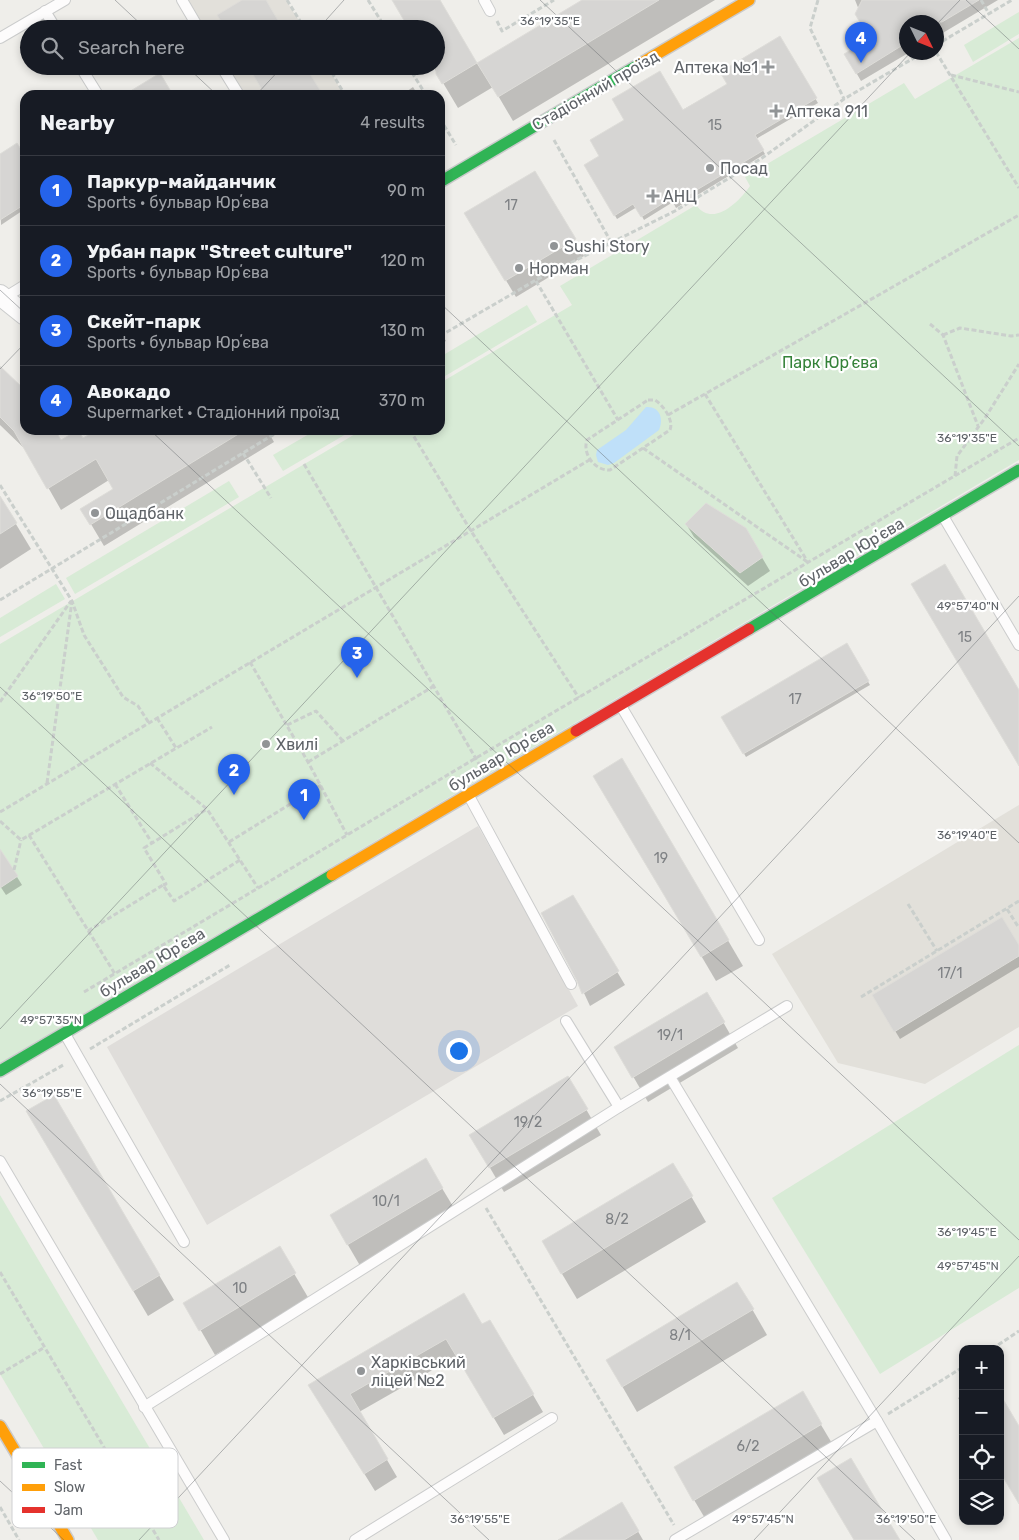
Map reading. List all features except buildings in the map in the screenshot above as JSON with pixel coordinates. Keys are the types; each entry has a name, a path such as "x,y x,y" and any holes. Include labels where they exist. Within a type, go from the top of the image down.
{"street":[{"name":"Стадіонний проїзд","path":"445,179 749,0"},
{"path":"2,296 20,312"},
{"name":"бульвар Юрʼєва","path":"0,1071 620,705 823,588 1019,470"},
{"path":"0,1426 13,1448"},
{"path":"61,1528 68,1540"}],"lane":[{"path":"31,20 65,0"},
{"path":"182,0 194,20"},
{"path":"484,0 490,11"},
{"path":"45,12 50,20"},
{"path":"0,38 20,26"},
{"path":"86,75 95,90"},
{"path":"226,75 235,90"},
{"path":"2,296 20,287"},
{"path":"942,516 1019,645"},
{"path":"620,705 759,940"},
{"path":"469,794 570,984"},
{"path":"144,1407 619,1107 787,1006"},
{"path":"566,1021 619,1107"},
{"path":"64,1033 184,1242"},
{"path":"670,1077 877,1421 946,1540"},
{"path":"0,1161 169,1448"},
{"path":"356,1540 552,1418"},
{"path":"678,1538 877,1421"},
{"path":"178,1464 224,1540"}],"path":[{"path":"287,0 299,20"},
{"path":"368,0 380,20"},
{"path":"490,11 502,31 554,0"},
{"path":"818,0 810,28 844,99"},
{"path":"981,0 989,14"},
{"path":"944,40 1012,0"},
{"path":"445,333 536,280 675,211 762,158 844,99 910,60"},
{"path":"941,60 1019,188"},
{"path":"333,75 342,90"},
{"path":"414,75 423,90"},
{"path":"950,75 1019,92"},
{"path":"543,120 611,242"},
{"path":"445,127 468,165"},
{"path":"668,415 1019,215"},
{"path":"536,280 618,420"},
{"path":"930,324 943,335 978,427"},
{"path":"943,335 960,328 1019,335"},
{"path":"955,476 958,456 1019,364"},
{"path":"705,394 808,562"},
{"path":"648,400 655,400 668,415 672,425 670,430 610,470 602,470 596,467 587,452 587,440 648,400"},
{"path":"0,600 273,435"},
{"path":"413,435 471,531 578,697"},
{"path":"82,993 578,697 1019,438"},
{"path":"643,448 818,568 823,588"},
{"path":"243,453 271,498"},
{"path":"0,812 591,459"},
{"path":"304,464 490,782"},
{"path":"0,485 72,601 84,635 123,697 138,706 149,723"},
{"path":"0,702 72,601"},
{"path":"47,784 72,601"},
{"path":"250,662 321,785 347,835"},
{"path":"308,762 434,686"},
{"path":"287,725 316,710 343,741"},
{"path":"158,718 176,748"},
{"path":"14,870 21,840 212,727"},
{"path":"150,763 207,809 258,888"},
{"path":"115,784 152,843"},
{"path":"229,842 321,785"},
{"path":"88,931 166,884 144,848 207,809"},
{"path":"0,821 21,840"},
{"path":"29,835 114,974"},
{"path":"163,885 174,901 240,860"},
{"path":"861,997 1019,902"},
{"path":"908,904 937,951"},
{"path":"1007,909 1019,928"},
{"path":"479,1196 678,1538"},
{"path":"0,1272 105,1448"},
{"path":"998,1345 1019,1332"},
{"path":"0,1374 44,1347"},
{"path":"877,1421 959,1370"},
{"path":"0,1507 12,1528"},
{"path":"12,1528 19,1540"},
{"path":"153,1528 160,1540"}],"shaded area":[{"path":"182,0 286,0 298,20 194,20"},
{"path":"227,75 332,75 341,90 236,90"},
{"path":"1019,805 1019,1027 925,1084 838,1063 772,954"},
{"path":"478,826 578,1006 207,1225 107,1047"}],"green space":[{"path":"1019,12 1019,34 973,62 964,45"},
{"name":"Парк Юр’єва","path":"1019,38 1019,460 0,1063 0,644 354,435 445,435 445,380 572,305 560,286 696,205 710,214 725,210 733,205 750,186 745,177 904,83 915,99"},
{"path":"527,305 537,322 445,376 445,354"},
{"path":"307,435 344,435 283,471 273,455"},
{"path":"229,481 239,497 75,594 66,578"},
{"path":"56,584 65,599 0,637 0,618"},
{"path":"1019,1045 1019,1288 880,1374 772,1198"},
{"path":"0,1195 150,1448 44,1448 0,1374"},
{"path":"178,1496 204,1540 98,1540 91,1528 178,1528"}],"water":[{"path":"646,407 655,409 660,414 659,430 614,463 608,465 598,462 597,450 626,430"}],"traffic: fast":[{"path":"445,179 640,64"},
{"path":"749,629 1019,470"},
{"path":"0,1071 332,875"}],"traffic: slow":[{"path":"640,64 749,0"},
{"path":"332,875 576,731"},
{"path":"0,1426 13,1448"},
{"path":"61,1528 68,1540"}],"traffic: jam":[{"path":"576,731 749,629"}],"place":[{"name":"Авокадо","path":"861,63"},
{"name":"Аптека №1","path":"768,67"},
{"name":"Аптека 911","path":"776,111"},
{"name":"Посад","path":"710,168"},
{"name":"АНЦ","path":"653,196"},
{"name":"Sushi Story","path":"554,246"},
{"name":"Норман","path":"519,268"},
{"name":"Ощадбанк","path":"95,513"},
{"name":"Скейт-парк","path":"357,678"},
{"name":"Хвилі","path":"266,744"},
{"name":"Урбан парк \"Street culture\"","path":"234,795"},
{"name":"Паркур-майданчик","path":"304,820"},
{"name":"Харківський ліцей №2","path":"361,1371"}]}
